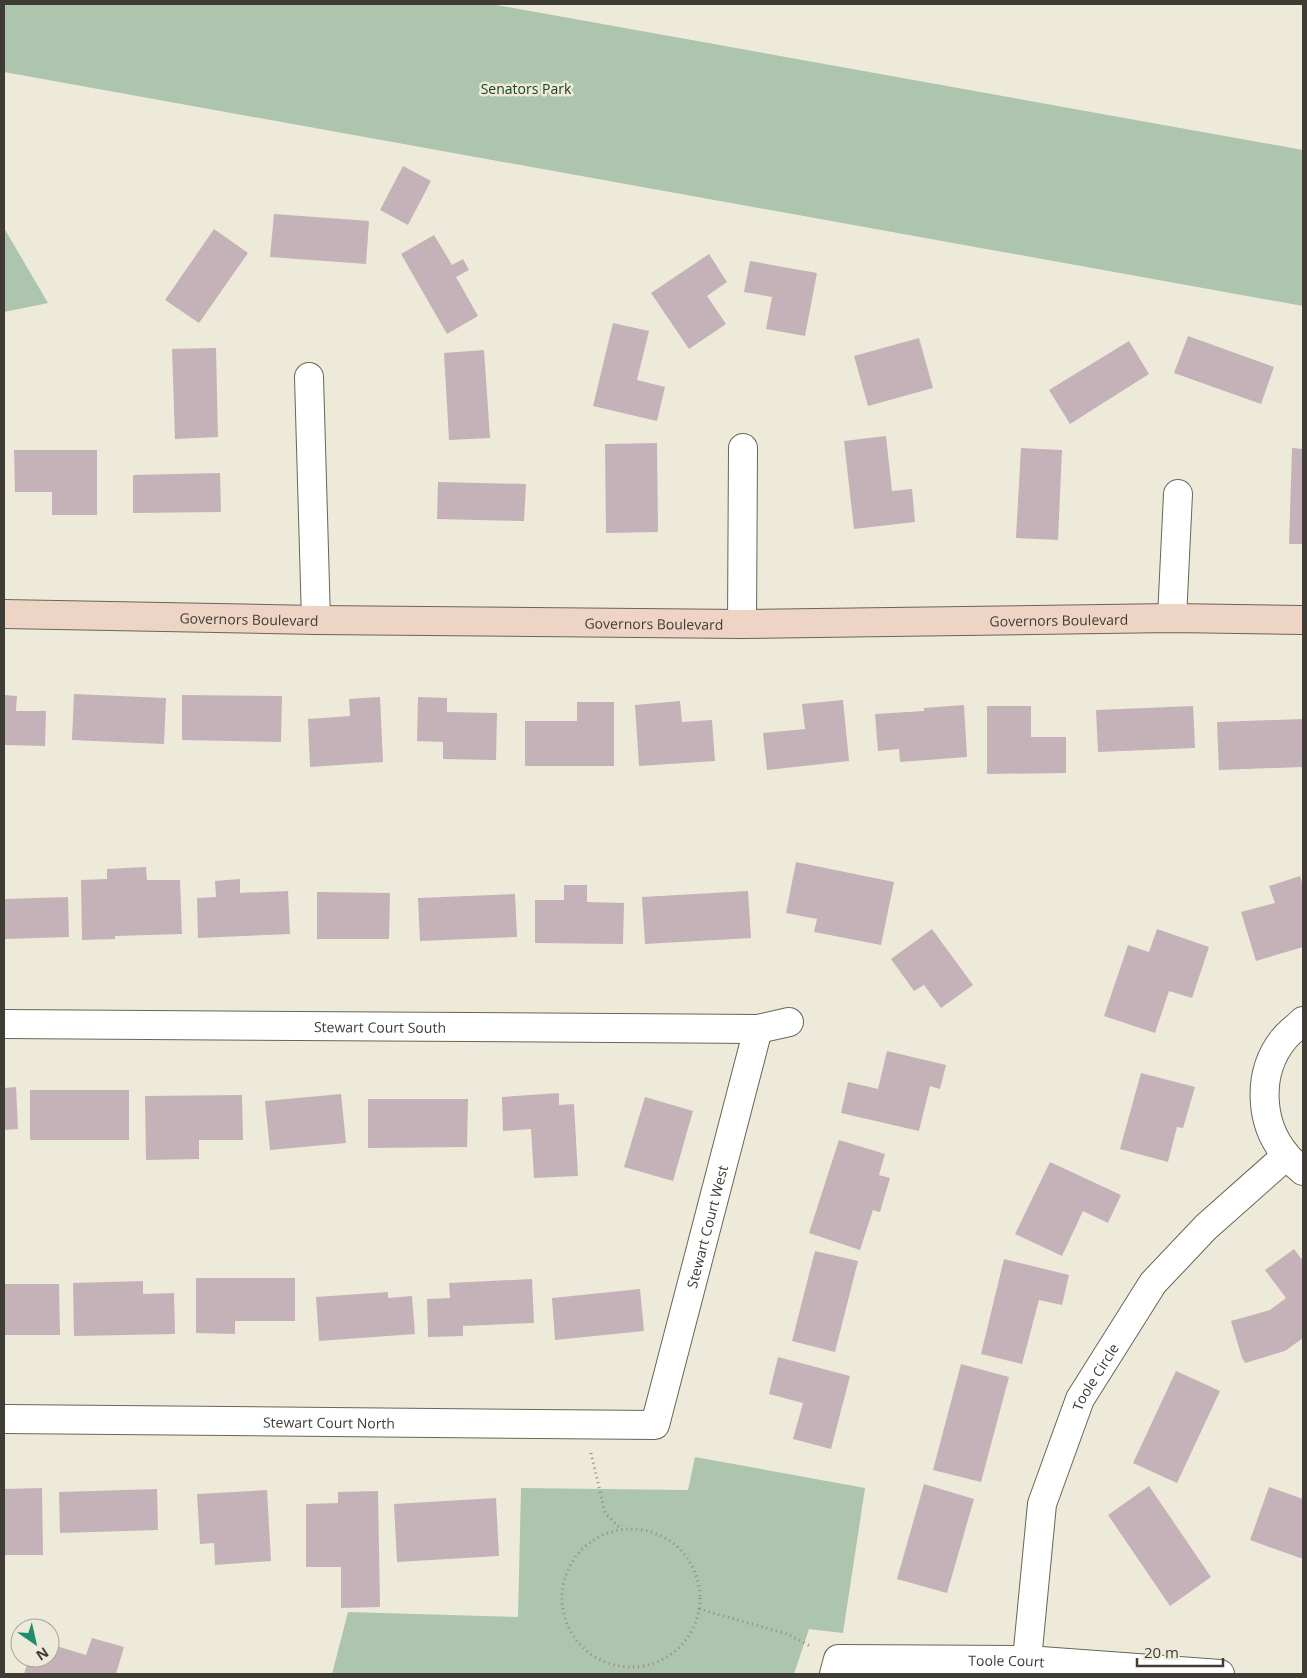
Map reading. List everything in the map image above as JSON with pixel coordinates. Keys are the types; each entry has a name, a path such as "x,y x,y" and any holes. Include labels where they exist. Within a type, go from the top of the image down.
{"main road":[{"name":"Governors Boulevard","path":"4,614 316,620 742,624 1172,618 1303,620"}],"street":[{"path":"309,377 316,620"},
{"path":"742,624 743,448"},
{"path":"1172,618 1178,494"},
{"name":"Stewart Court South","path":"4,1024 758,1029 789,1022"},
{"name":"Toole Circle","path":"1027,1660 1042,1504 1080,1399 1153,1283 1206,1227 1295,1163 1269,1129 1263,1098 1268,1067 1283,1040 1303,1022"},
{"name":"Stewart Court West","path":"655,1425 758,1029"},
{"name":"Stewart Court North","path":"4,1419 655,1425"},
{"name":"Toole Court","path":"836,1667 1027,1660 1220,1674"}],"path":[{"path":"584,1424 605,1513 621,1529"},
{"path":"621,1529 652,1532 677,1546 688,1559 698,1580 699,1609 688,1637 680,1647 660,1661 641,1666 617,1666 588,1653 578,1644 566,1624 561,1592 570,1563 594,1539 621,1529"},
{"path":"699,1609 787,1634 836,1667"}],"green space":[{"name":"Senators Park","path":"4,4 491,4 1303,150 1303,306 4,72"},
{"path":"4,228 48,303 4,312"},
{"path":"695,1457 865,1488 843,1633 809,1629 794,1674 332,1674 348,1612 518,1617 521,1488 688,1490"}],"building":[{"path":"403,166 431,181 408,225 380,210"},
{"path":"274,214 369,221 366,264 270,257"},
{"path":"214,229 248,253 199,323 165,300"},
{"path":"434,235 452,265 463,259 469,270 456,277 478,316 447,334 401,254"},
{"path":"709,254 727,282 707,296 726,324 689,349 651,293"},
{"path":"750,261 817,273 805,336 766,329 772,297 744,292"},
{"path":"613,323 649,331 637,380 665,387 657,421 593,406"},
{"path":"1188,336 1274,367 1261,404 1174,373"},
{"path":"919,338 933,388 868,406 854,356"},
{"path":"1129,341 1149,374 1070,424 1049,390"},
{"path":"216,348 218,437 175,439 172,349"},
{"path":"484,350 490,438 449,440 444,353"},
{"path":"886,436 892,491 912,489 915,522 854,529 844,441"},
{"path":"657,443 658,532 606,533 605,444"},
{"path":"1021,448 1062,450 1058,540 1016,538"},
{"path":"1292,448 1303,449 1303,544 1289,544"},
{"path":"14,450 97,450 97,515 52,515 52,492 15,492"},
{"path":"220,473 221,512 133,513 133,475"},
{"path":"438,482 526,484 524,521 437,519"},
{"path":"74,694 166,698 164,744 72,740"},
{"path":"4,695 17,696 16,711 46,711 45,746 4,745"},
{"path":"182,695 282,696 281,742 182,740"},
{"path":"380,697 383,762 310,767 308,719 350,716 349,699"},
{"path":"418,697 447,698 447,712 497,713 496,760 443,759 443,742 417,741"},
{"path":"843,700 849,761 767,770 763,733 805,729 802,704"},
{"path":"680,701 682,722 712,720 715,761 639,766 635,705"},
{"path":"577,702 614,702 614,766 525,766 525,721 577,721"},
{"path":"964,705 967,757 900,762 899,749 878,751 875,714 924,711 924,708"},
{"path":"987,706 1031,706 1031,737 1066,737 1066,773 987,774"},
{"path":"1193,706 1195,748 1098,752 1096,710"},
{"path":"1303,719 1303,767 1219,770 1217,722"},
{"path":"796,862 894,882 881,945 814,932 817,919 786,913"},
{"path":"146,867 147,880 180,880 182,934 115,936 115,939 82,940 81,880 107,879 107,869"},
{"path":"1300,876 1303,886 1303,947 1256,961 1241,912 1275,903 1269,886"},
{"path":"240,879 240,893 288,891 290,934 198,938 197,898 216,897 215,881"},
{"path":"564,885 587,885 587,902 624,903 623,944 535,943 535,900 564,900"},
{"path":"748,891 751,938 645,944 642,897"},
{"path":"317,892 390,893 389,939 317,939"},
{"path":"515,894 517,937 420,941 418,898"},
{"path":"68,897 69,937 4,939 4,899"},
{"path":"932,929 973,985 941,1008 924,985 914,991 891,959"},
{"path":"1157,929 1209,947 1192,998 1169,991 1155,1033 1104,1016 1128,945 1149,952"},
{"path":"887,1051 946,1065 940,1089 930,1086 919,1131 841,1113 848,1082 878,1089"},
{"path":"1141,1073 1195,1087 1183,1128 1177,1127 1168,1162 1120,1149"},
{"path":"16,1087 18,1129 4,1130 4,1088"},
{"path":"30,1090 129,1090 129,1140 30,1140"},
{"path":"559,1093 559,1105 574,1104 578,1176 534,1178 531,1129 503,1131 502,1097"},
{"path":"341,1094 346,1143 270,1150 265,1101"},
{"path":"242,1095 243,1140 199,1140 199,1159 146,1160 145,1096"},
{"path":"645,1097 693,1111 673,1181 624,1167"},
{"path":"368,1099 468,1099 467,1147 368,1148"},
{"path":"839,1140 885,1154 879,1175 890,1178 880,1212 873,1210 860,1250 809,1233"},
{"path":"1050,1162 1121,1195 1108,1223 1083,1211 1062,1256 1015,1234"},
{"path":"1294,1249 1303,1261 1303,1338 1285,1351 1245,1363 1231,1321 1270,1310 1286,1298 1265,1270"},
{"path":"815,1251 858,1261 835,1352 792,1341"},
{"path":"1004,1259 1069,1275 1062,1305 1039,1300 1022,1364 981,1354"},
{"path":"196,1278 295,1278 295,1321 235,1321 235,1334 196,1333"},
{"path":"532,1279 534,1323 463,1326 463,1336 428,1337 427,1299 450,1298 449,1283"},
{"path":"143,1281 143,1294 174,1293 175,1334 74,1336 73,1283"},
{"path":"4,1284 59,1284 60,1335 4,1335"},
{"path":"640,1289 644,1331 555,1340 552,1298"},
{"path":"388,1292 388,1298 412,1296 415,1334 319,1341 316,1297"},
{"path":"778,1357 850,1376 831,1449 793,1439 803,1403 769,1394"},
{"path":"961,1364 1009,1377 981,1482 933,1470"},
{"path":"1176,1371 1220,1391 1177,1483 1133,1463"},
{"path":"924,1484 974,1499 947,1593 897,1579"},
{"path":"1149,1486 1211,1577 1170,1606 1108,1515"},
{"path":"1269,1487 1303,1499 1303,1559 1250,1540"},
{"path":"42,1488 43,1555 4,1555 4,1489"},
{"path":"157,1489 158,1530 60,1533 59,1492"},
{"path":"267,1490 271,1561 215,1565 214,1543 200,1544 197,1494"},
{"path":"378,1491 380,1607 341,1608 341,1567 306,1567 306,1504 338,1503 338,1492"},
{"path":"496,1498 499,1556 397,1562 394,1504"},
{"path":"92,1638 124,1647 116,1674 24,1674 26,1668 60,1668 60,1647 86,1655"}]}
